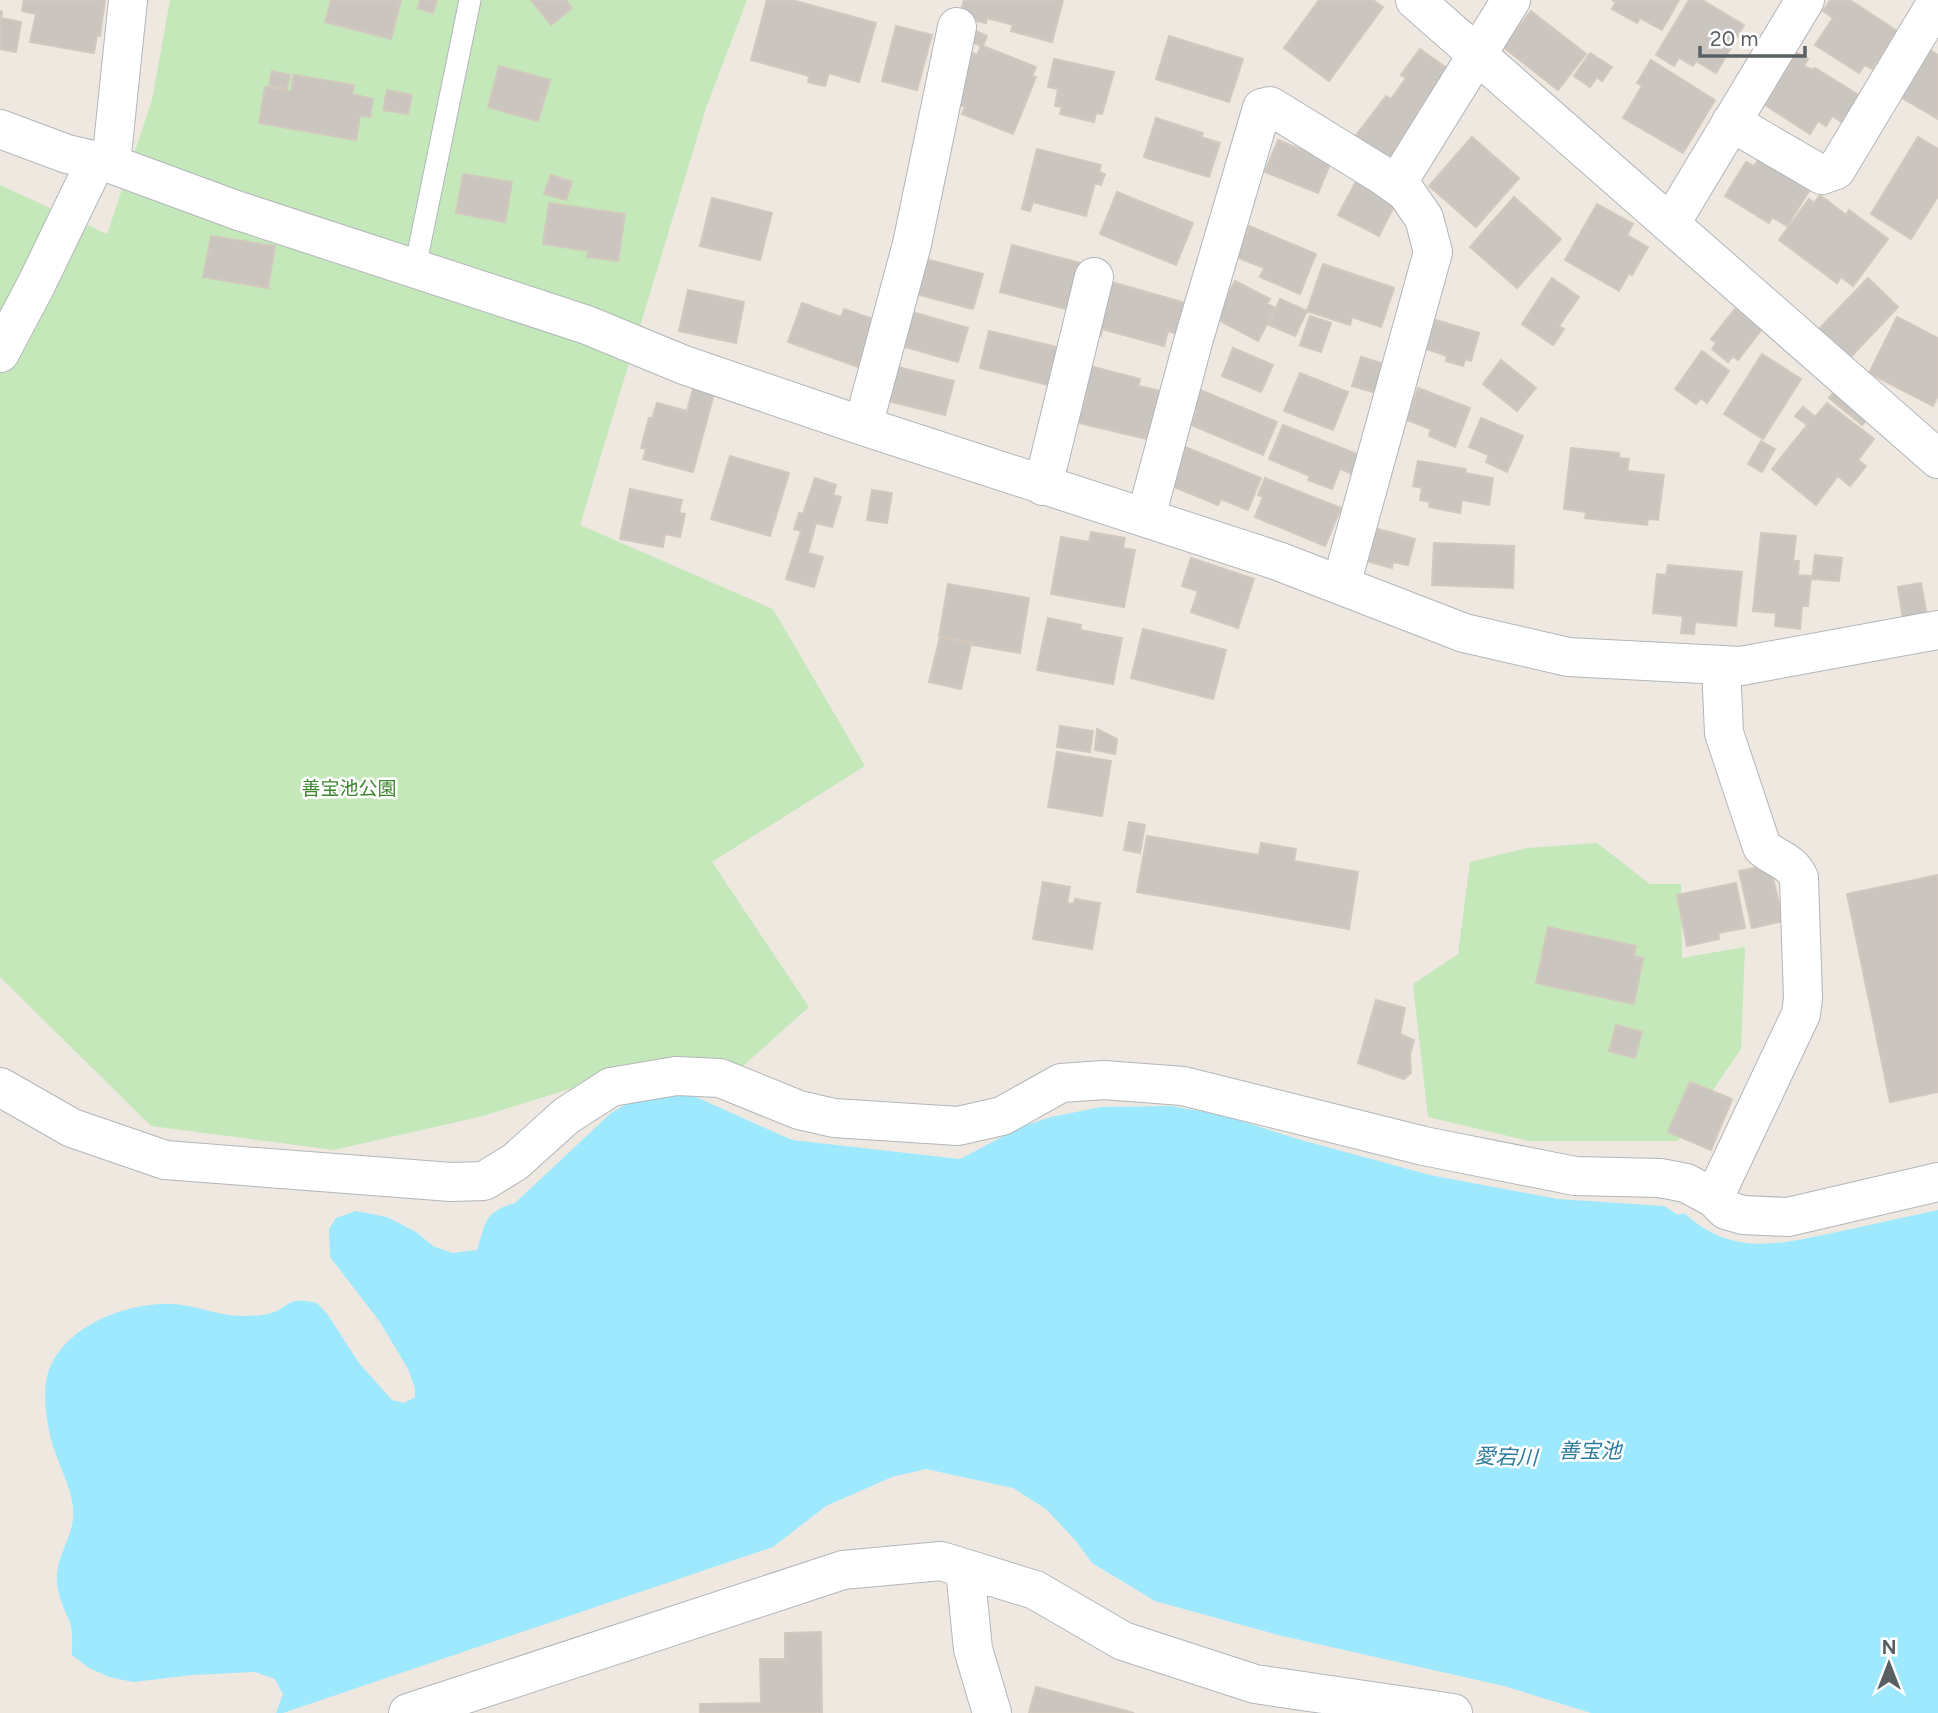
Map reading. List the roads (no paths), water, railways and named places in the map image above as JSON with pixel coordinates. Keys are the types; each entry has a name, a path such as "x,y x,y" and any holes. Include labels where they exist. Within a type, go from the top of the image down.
{"street":[{"path":"0,354 103,162 128,0"},
{"path":"1415,0 1938,459"},
{"path":"1396,185 1511,0"},
{"path":"1671,223 1805,0"},
{"path":"1731,122 1822,175 1836,170 1938,0"},
{"path":"863,426 912,244 957,27"},
{"path":"1146,517 1262,108 1270,106 1406,192 1424,218 1433,257 1341,585"},
{"path":"0,129 67,154 103,162 236,210 587,325 684,365 863,426 1278,561 1464,633 1568,657 1741,666 1938,630"},
{"path":"1042,486 1094,277"},
{"path":"1714,1198 1801,1014 1803,998 1799,878 1786,861 1768,853 1762,847 1724,733 1721,666"},
{"path":"0,1087 72,1128 164,1160 451,1182 484,1181 515,1163 566,1116 611,1087 676,1076 720,1078 799,1110 834,1118 958,1126 1002,1116 1061,1083 1104,1080 1183,1086 1424,1146 1575,1176 1660,1178 1697,1187 1726,1210 1744,1215 1788,1217 1938,1182"},
{"path":"408,1713 843,1570 941,1561 1035,1590 1123,1640 1255,1684 1453,1713"},
{"path":"965,1569 973,1649 992,1713"}],"lane":[{"path":"415,268 470,0"}],"water":[{"name":"善宝池","path":"673,1094 696,1097 792,1140 960,1159 1021,1127 1051,1117 1101,1107 1171,1106 1222,1115 1301,1140 1430,1175 1558,1199 1664,1206 1678,1215 1684,1213 1722,1237 1760,1244 1799,1240 1938,1210 1938,1713 1591,1713 1504,1686 1278,1635 1155,1601 1092,1563 1046,1509 1013,1488 926,1469 892,1477 826,1506 773,1547 283,1713 276,1713 283,1694 275,1679 255,1672 133,1682 109,1677 89,1668 72,1655 71,1627 60,1599 57,1572 70,1533 72,1501 51,1439 45,1397 47,1377 64,1346 92,1324 126,1310 144,1306 171,1304 250,1316 272,1313 296,1301 317,1303 328,1315 359,1363 392,1400 404,1403 415,1397 415,1388 408,1369 380,1322 330,1257 329,1229 336,1218 356,1211 387,1217 416,1232 433,1246 452,1253 477,1250 485,1225 492,1214 515,1203 611,1113 633,1100"}],"park label":[{"name":"善宝池公園","path":"349,788"}],"water label":[{"name":"愛宕川","path":"1506,1457"}]}
